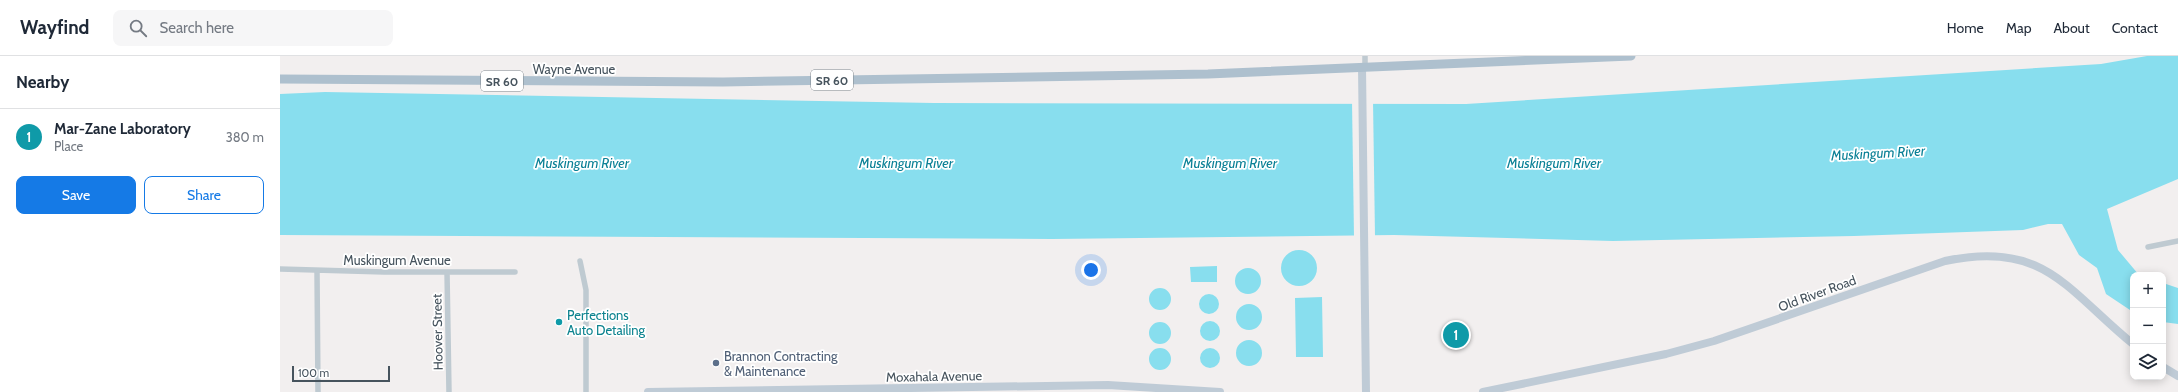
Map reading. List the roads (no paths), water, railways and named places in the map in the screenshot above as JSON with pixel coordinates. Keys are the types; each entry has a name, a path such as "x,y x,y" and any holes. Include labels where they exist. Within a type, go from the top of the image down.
{"main road":[{"name":"SR 60","path":"1364,67 1631,56"},
{"name":"Wayne Avenue","path":"280,78 723,82 1200,74 1364,67"},
{"path":"1364,67 1366,392"},
{"name":"Old River Road","path":"1483,392 1666,354 1707,343 1945,260 1984,255 2006,257 2024,261 2053,274 2070,287 2130,341"},
{"path":"2166,369 2178,376"},
{"name":"Moxahala Avenue","path":"648,392 1009,390 1108,385 1220,392"}],"street":[{"path":"1364,67 1365,56"},
{"path":"2148,247 2178,241"},
{"path":"580,261 586,290 586,392"},
{"name":"Muskingum Avenue","path":"280,268 317,271 515,272"},
{"path":"317,271 318,392"},
{"name":"Hoover Street","path":"447,272 449,392"}],"water":[{"name":"Muskingum River","path":"2147,56 2178,56 2178,179 2107,209 2118,250 2136,272 2130,272 2130,310 2106,294 2097,268 2079,255 2062,224 2048,224 2023,230 1854,236 1613,241 1394,235 1052,239 280,235 280,94 325,92 934,103 1466,104 2101,64"},
{"path":"1299,250 1312,255 1317,268 1312,281 1299,286 1286,281 1281,268 1286,255"},
{"path":"1217,266 1217,282 1191,282 1190,267"},
{"path":"1248,268 1257,272 1261,281 1257,290 1248,294 1239,290 1235,281 1239,272"},
{"path":"2166,284 2178,288 2178,324 2166,322"},
{"path":"1160,288 1168,291 1171,299 1168,307 1160,310 1152,307 1149,299 1152,291"},
{"path":"1209,294 1216,297 1219,304 1216,311 1209,314 1202,311 1199,304 1202,297"},
{"path":"1322,297 1323,357 1296,357 1295,298"},
{"path":"1249,304 1258,308 1262,317 1258,326 1249,330 1240,326 1236,317 1240,308"},
{"path":"1210,321 1217,324 1220,331 1217,338 1210,341 1203,338 1200,331 1203,324"},
{"path":"1160,322 1168,325 1171,333 1168,341 1160,344 1152,341 1149,333 1152,325"},
{"path":"1249,340 1258,344 1262,353 1258,362 1249,366 1240,362 1236,353 1240,344"},
{"path":"1160,348 1168,351 1171,359 1168,367 1160,370 1152,367 1149,359 1152,351"},
{"path":"1210,348 1217,351 1220,358 1217,365 1210,368 1203,365 1200,358 1203,351"}],"place":[{"name":"Perfections Auto Detailing","path":"559,322"},
{"name":"Mar-Zane Laboratory","path":"1456,335"},
{"name":"Brannon Contracting & Maintenance","path":"716,363"}]}
